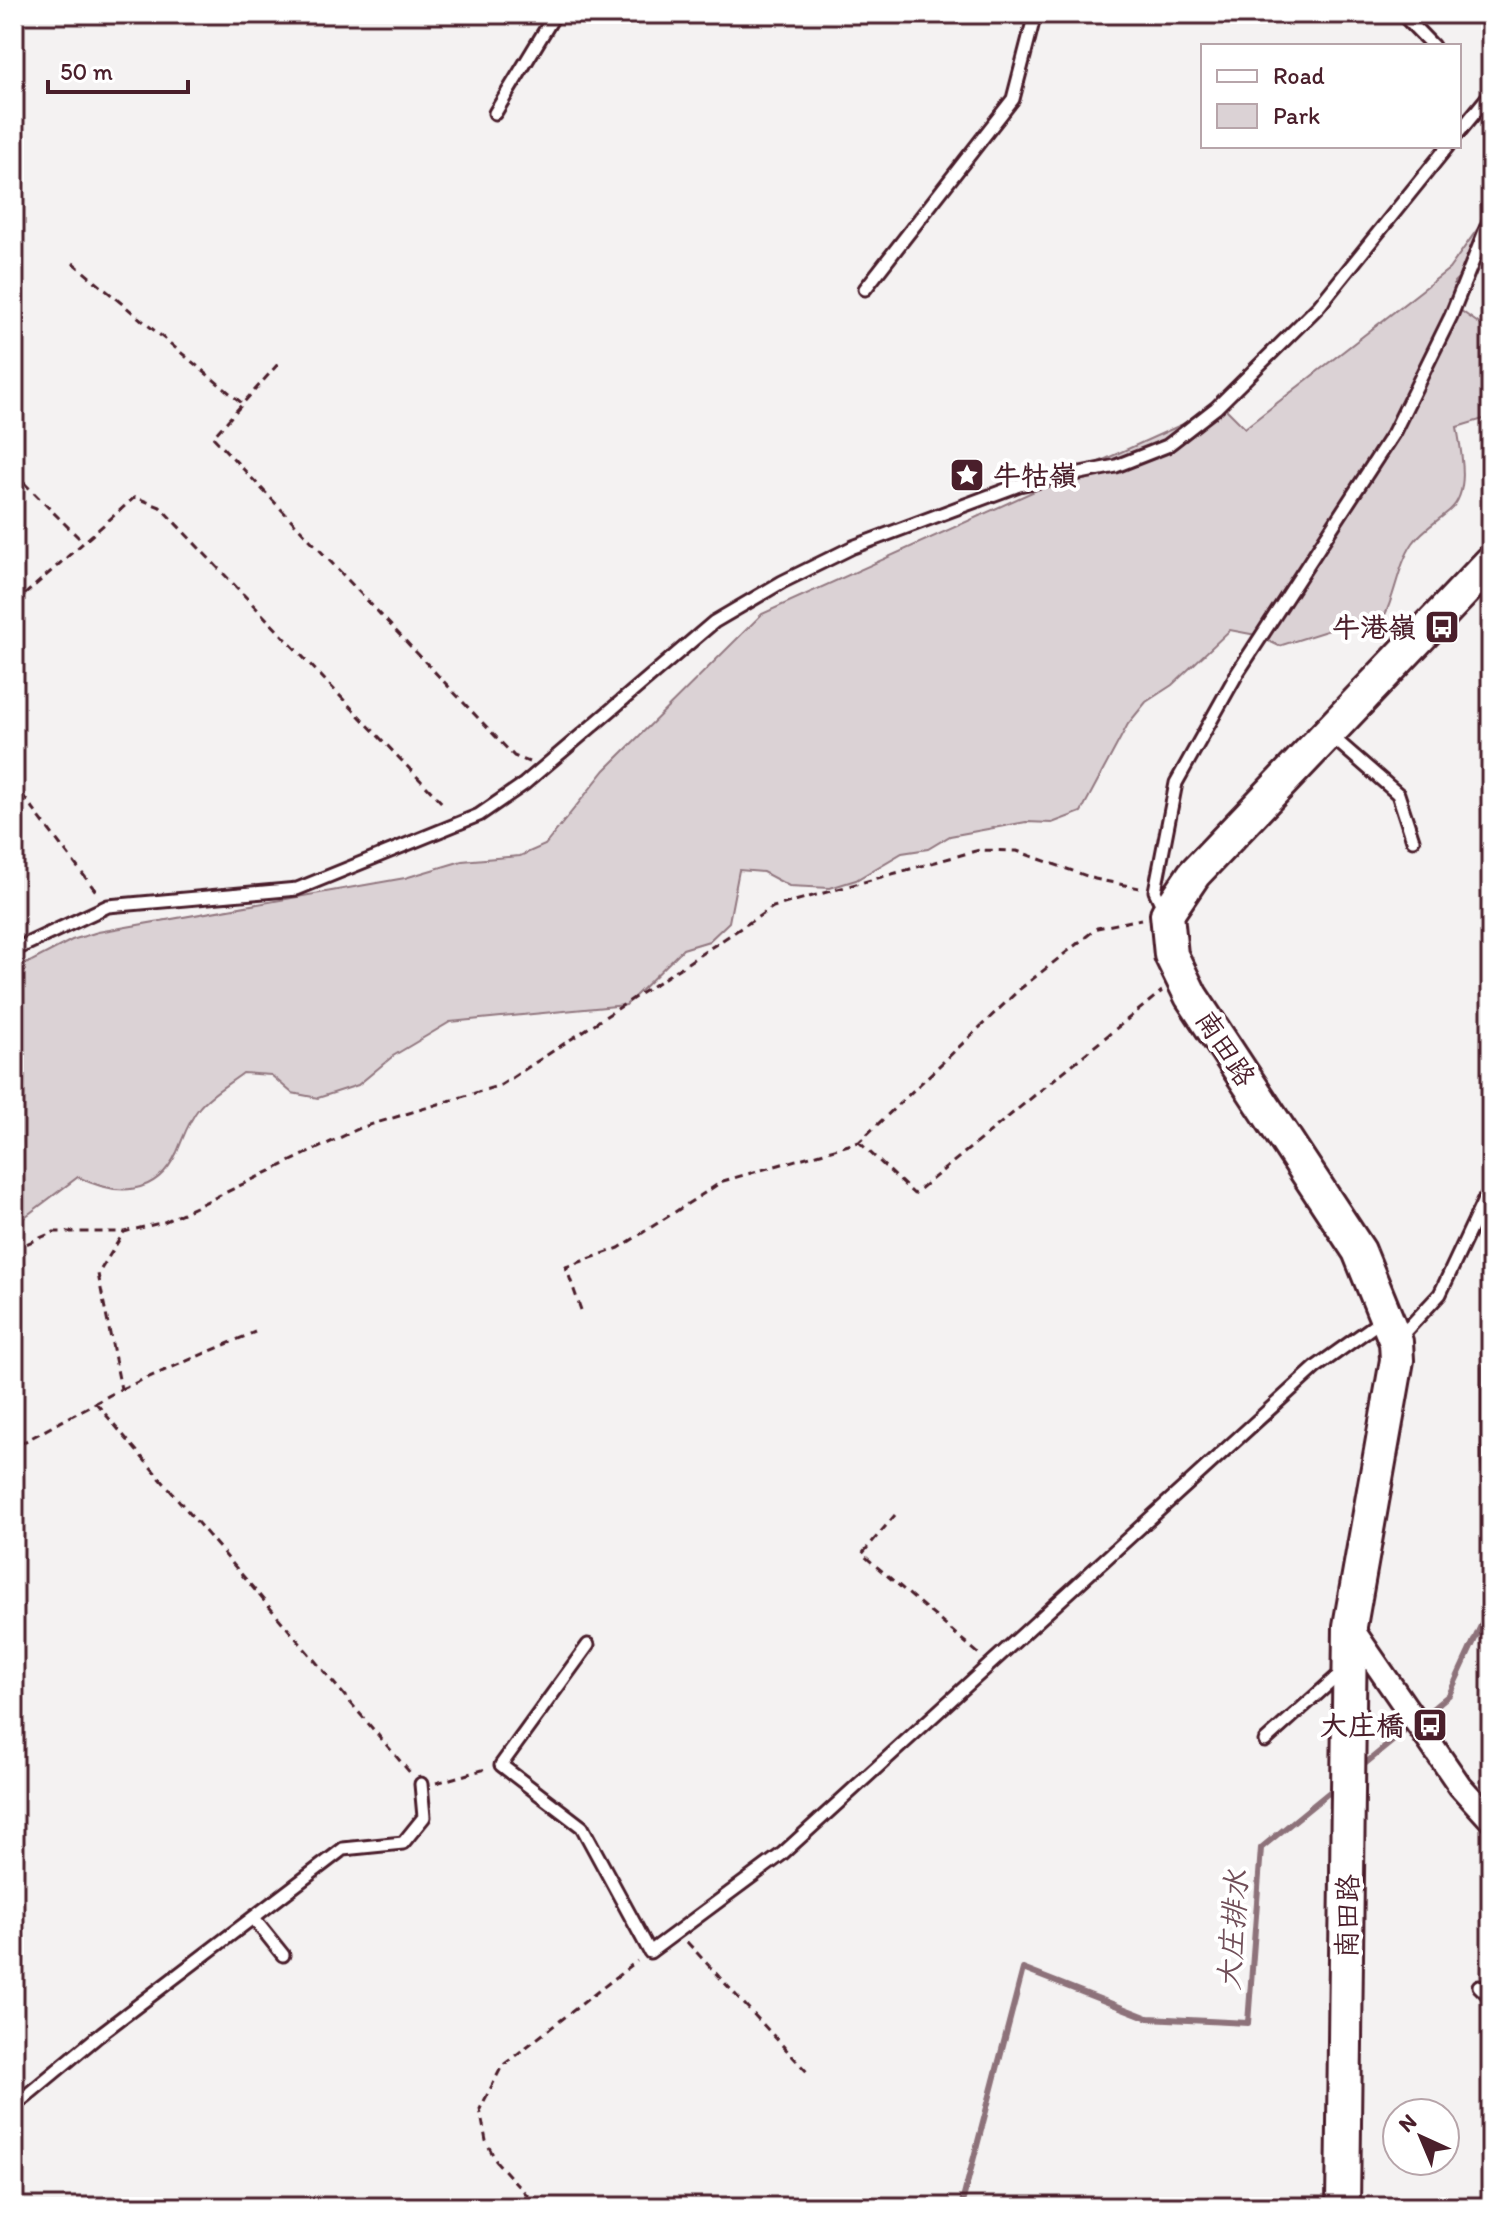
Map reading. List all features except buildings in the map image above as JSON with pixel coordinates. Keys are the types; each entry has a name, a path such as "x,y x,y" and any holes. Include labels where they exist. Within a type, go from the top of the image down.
{"main road":[{"path":"1161,902 1194,874 1491,562"},
{"name":"南田路","path":"1161,902 1171,955 1181,975 1359,1251 1391,1330 1397,1360 1350,1626 1343,2207"}],"street":[{"path":"1350,1626 1460,1786 1491,1820"}],"lane":[{"path":"495,113 555,14"},
{"path":"865,289 1013,99 1030,22 1035,14"},
{"path":"1402,14 1431,44"},
{"path":"1461,130 1491,93"},
{"path":"14,950 108,906 297,889 479,815 543,768 714,622 782,582 853,547 1019,485 1116,466 1167,446 1216,408 1319,306 1446,148"},
{"path":"1161,902 1176,783 1238,672 1394,432 1451,316 1491,216"},
{"path":"1328,733 1398,794 1413,840"},
{"path":"588,1645 501,1765 582,1827 650,1952 782,1854 1316,1367 1391,1330 1440,1294 1484,1200 1491,1194"},
{"path":"1265,1741 1350,1666"},
{"path":"14,2106 103,2032 255,1920 343,1849 403,1843 424,1817 421,1784"},
{"path":"255,1920 283,1955"},
{"path":"1479,1986 1491,1998"}],"path":[{"path":"73,263 243,404"},
{"path":"278,364 213,437 514,756 543,768"},
{"path":"14,473 82,541"},
{"path":"14,604 135,497 160,507 444,805"},
{"path":"14,784 108,906"},
{"path":"14,1249 54,1232 124,1232 164,1222 360,1128 501,1085 773,907 979,850 1017,851 1161,902"},
{"path":"581,1310 566,1267 619,1248 723,1181 859,1142 1020,989 1097,928 1161,902"},
{"path":"859,1142 914,1194 1181,975"},
{"path":"121,1389 98,1274 124,1232"},
{"path":"20,1444 121,1389 255,1332"},
{"path":"96,1403 421,1784 438,1783 501,1765"},
{"path":"895,1515 862,1554 991,1664"},
{"path":"679,1933 807,2072"},
{"path":"538,2207 496,2161 486,2141 480,2109 502,2066 650,1952"},
{"path":"1303,2207 1310,2207"}],"green space":[{"path":"1491,210 1491,260 1472,265 1454,282 1457,308 1491,332 1491,425 1483,419 1457,427 1463,471 1461,493 1450,510 1413,543 1384,617 1358,621 1279,646 1256,635 1230,630 1172,685 1146,702 1128,724 1081,812 1052,823 1026,822 950,836 928,849 902,853 856,880 830,888 789,886 763,872 739,870 729,922 709,941 683,949 626,1005 450,1022 393,1056 358,1085 318,1098 292,1093 271,1075 243,1073 199,1108 177,1152 158,1178 146,1185 120,1189 78,1177 14,1225 14,970 72,940 98,932 405,878 462,861 520,856 545,845 605,770 762,614 1223,406 1245,428 1449,269"}],"waterway":[{"name":"大庄排水","path":"1491,1355 1483,1368 1483,1464 1491,1513"},
{"name":"大庄排水","path":"1420,1719 1449,1695 1491,1604"},
{"name":"大庄排水","path":"1361,1767 1411,1726"},
{"name":"大庄排水","path":"961,2207 1023,1969 1148,2018 1248,2023 1261,1848 1337,1786"}],"place":[{"name":"牛牯嶺","path":"967,475"},
{"name":"牛港嶺","path":"1442,627"},
{"name":"大庄橋","path":"1430,1725"}]}
